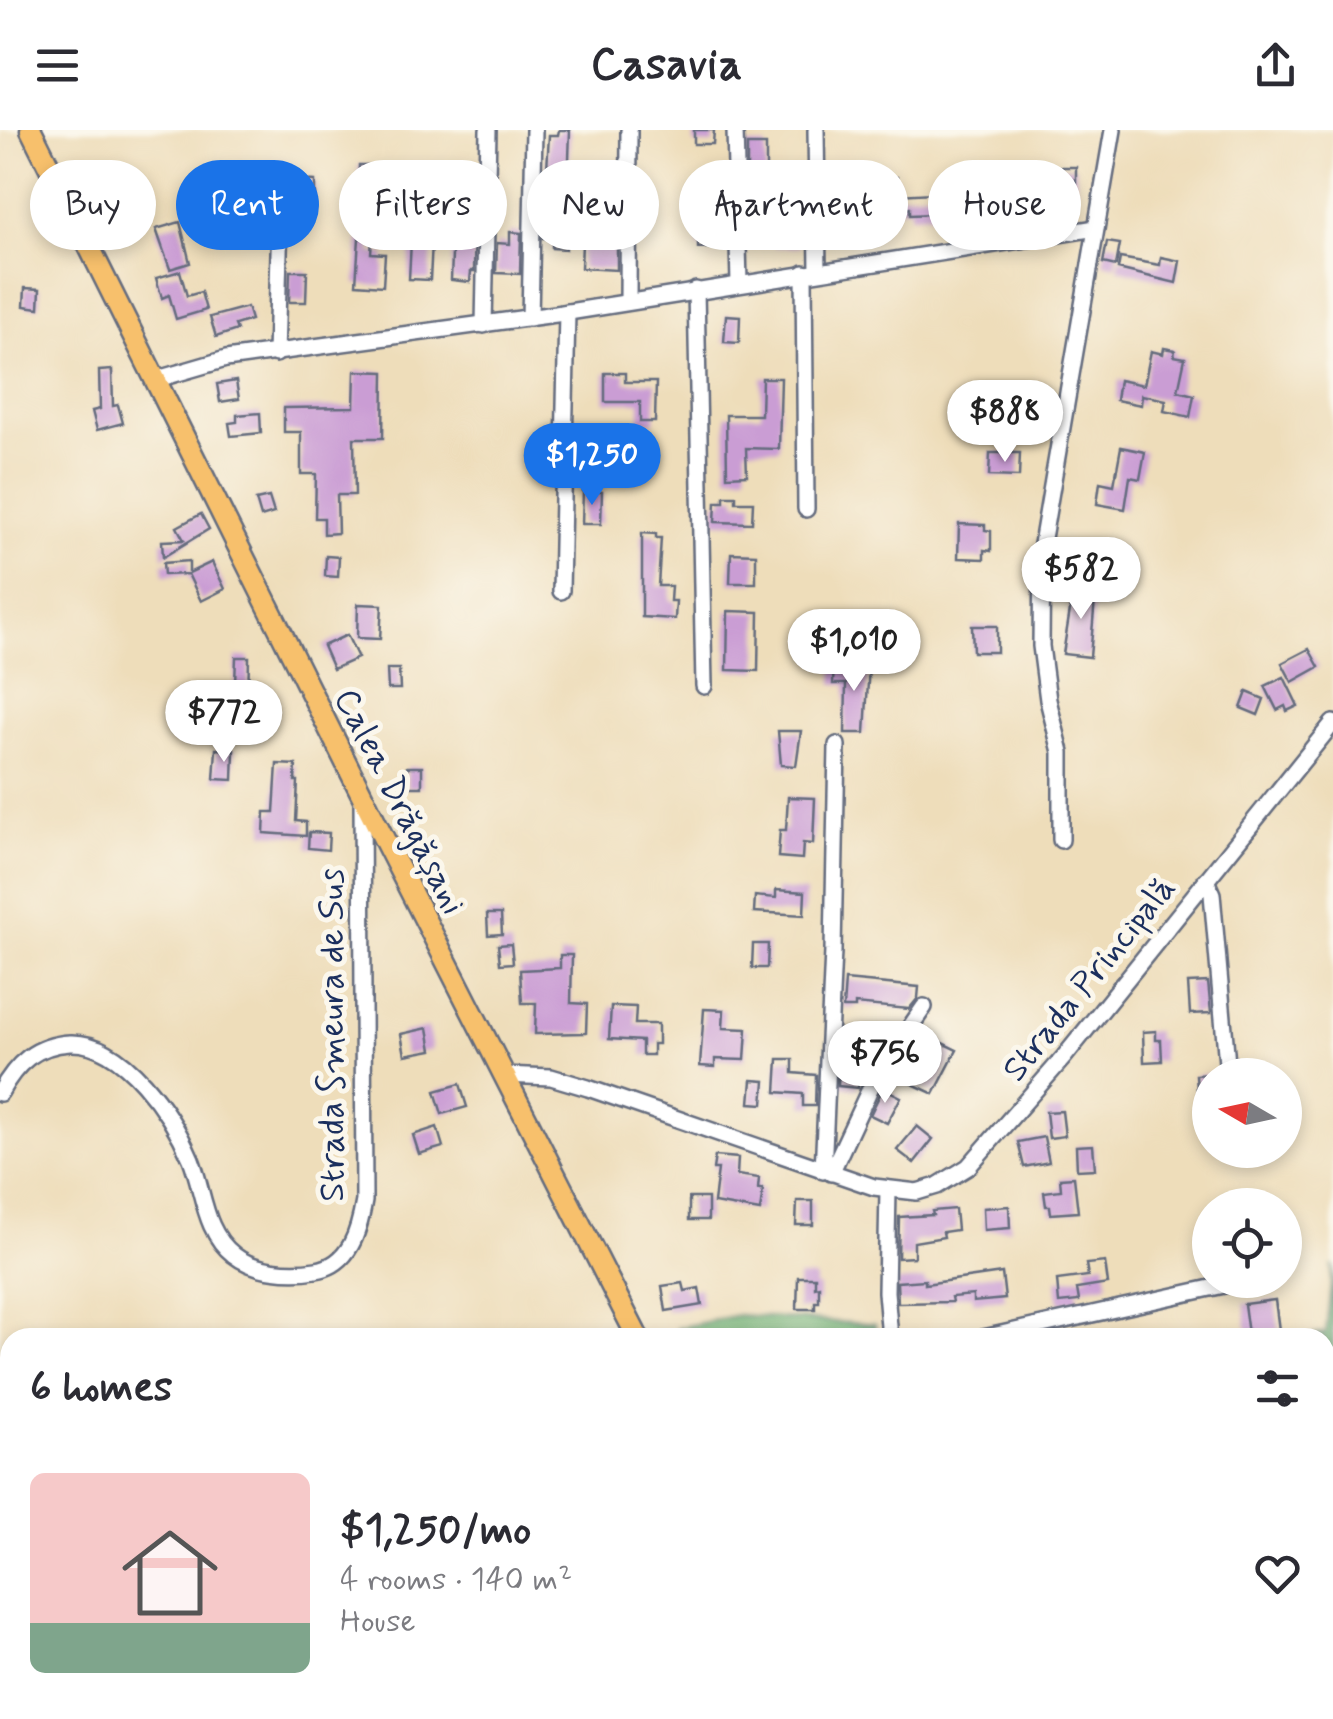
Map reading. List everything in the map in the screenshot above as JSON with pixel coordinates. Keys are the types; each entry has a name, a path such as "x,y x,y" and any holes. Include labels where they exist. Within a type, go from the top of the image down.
{"main road":[{"name":"Calea Drăgășani","path":"31,130 362,797 633,1328"}],"street":[{"path":"484,325 488,130"},
{"path":"530,318 534,130"},
{"path":"628,302 630,130"},
{"path":"735,130 739,284"},
{"path":"806,508 816,130"},
{"path":"1060,840 1062,763 1041,646 1042,544 1114,130"},
{"path":"154,380 226,360 484,325 1096,228"},
{"path":"276,354 278,250"},
{"path":"696,290 704,686"},
{"path":"562,591 566,312"},
{"name":"Strada Principală","path":"504,1075 551,1077 588,1088 888,1190 927,1189 968,1167 1064,1057 1333,723"},
{"path":"827,1172 837,745"},
{"name":"Strada Smeura de Sus","path":"0,1093 20,1063 51,1044 78,1043 112,1054 124,1062 152,1095 176,1132 191,1160 209,1220 235,1256 254,1265 287,1272 320,1270 340,1260 360,1226 364,1201 362,797"},
{"path":"1206,880 1212,894 1226,1058"},
{"path":"827,1172 875,1078 924,1007"},
{"path":"888,1190 889,1328"},
{"path":"1029,1328 1192,1292"}],"green space":[{"path":"1333,1265 1333,1328 1327,1328"},
{"path":"738,1315 875,1325 875,1328 678,1328"}],"building":[{"path":"559,130 570,130 569,160 548,160 549,135 558,135"},
{"path":"694,130 714,130 713,144 694,144"},
{"path":"747,145 766,145 766,160 747,160"},
{"path":"928,193 928,214 910,215 908,194"},
{"path":"176,223 176,250 187,250 190,263 170,269 156,229"},
{"path":"510,232 521,233 520,274 496,273 497,250 507,250"},
{"path":"1107,242 1120,244 1116,266 1103,263"},
{"path":"358,250 385,254 383,286 356,284"},
{"path":"411,250 432,250 430,280 409,279"},
{"path":"452,250 474,250 470,282 451,280"},
{"path":"582,250 617,250 617,270 581,268"},
{"path":"1161,257 1180,261 1176,283 1118,269 1120,258 1160,265"},
{"path":"180,271 187,296 201,292 206,310 176,319 169,295 162,298 156,278"},
{"path":"290,271 307,271 306,302 289,302"},
{"path":"25,288 40,289 39,308 24,306"},
{"path":"247,307 251,320 216,337 210,317"},
{"path":"726,315 740,316 739,343 724,342"},
{"path":"1164,348 1185,358 1178,391 1194,395 1190,417 1164,411 1166,400 1142,395 1141,405 1116,400 1119,380 1144,385 1151,351 1163,354"},
{"path":"112,370 113,406 118,405 123,423 97,430 92,411 100,409 99,371"},
{"path":"355,371 384,372 383,438 354,438 355,495 337,495 338,533 324,534 324,518 315,518 316,474 301,474 301,432 284,432 284,408 354,407"},
{"path":"605,373 625,373 625,382 656,382 655,422 640,422 640,402 605,402"},
{"path":"762,378 781,378 779,449 746,448 747,475 727,476 726,415 761,415"},
{"path":"236,381 239,399 220,402 217,384"},
{"path":"260,413 261,433 231,436 229,423 237,422 237,415"},
{"path":"1121,447 1145,452 1140,479 1130,477 1125,509 1097,504 1100,482 1114,485"},
{"path":"990,453 1020,453 1019,477 989,476"},
{"path":"583,491 602,492 601,524 582,524"},
{"path":"724,496 736,496 736,502 753,502 752,523 715,522 716,502 724,502"},
{"path":"269,497 274,513 261,517 256,500"},
{"path":"201,514 209,529 163,557 162,541 184,540 177,527"},
{"path":"959,524 985,525 985,530 991,531 991,551 984,550 984,559 958,558"},
{"path":"642,533 661,538 658,586 671,586 670,601 676,601 675,619 642,617"},
{"path":"731,553 756,554 756,583 730,583"},
{"path":"326,556 339,557 338,577 325,576"},
{"path":"189,561 189,573 212,562 225,589 201,601 188,574 164,575 163,563"},
{"path":"1074,585 1096,587 1090,657 1063,654"},
{"path":"358,604 382,605 380,639 357,638"},
{"path":"728,611 759,612 758,671 727,670"},
{"path":"972,626 997,626 997,652 973,652"},
{"path":"347,635 358,658 333,669 323,646"},
{"path":"1309,649 1319,667 1292,682 1282,663"},
{"path":"236,657 249,657 248,699 255,700 255,722 245,722 245,735 233,735"},
{"path":"834,663 869,665 865,733 845,733 846,684 833,684"},
{"path":"387,669 399,669 400,689 388,689"},
{"path":"1284,677 1298,706 1287,711 1285,706 1277,710 1265,686"},
{"path":"1247,692 1264,699 1258,715 1241,708"},
{"path":"778,731 801,731 796,766 781,765"},
{"path":"216,749 234,750 233,780 214,779"},
{"path":"277,764 296,765 296,821 306,822 306,836 264,833 265,812 274,812"},
{"path":"407,767 422,767 422,787 407,787"},
{"path":"788,797 815,798 813,844 803,843 802,859 778,857 780,830 786,830"},
{"path":"309,832 329,833 328,850 308,848"},
{"path":"776,890 805,892 804,915 754,912 755,896 776,898"},
{"path":"487,914 501,914 502,934 488,935"},
{"path":"511,944 513,963 500,964 498,945"},
{"path":"753,944 768,944 767,968 752,968"},
{"path":"560,955 572,955 571,1003 587,1004 586,1033 535,1034 536,1003 522,1003 520,970 560,968"},
{"path":"845,980 919,987 918,998 909,1009 855,1004 855,1008 843,1008"},
{"path":"1208,982 1211,1013 1190,1014 1188,983"},
{"path":"611,1006 636,1007 635,1024 658,1024 658,1044 653,1044 653,1055 642,1055 642,1041 609,1039"},
{"path":"704,1009 724,1010 723,1028 747,1029 745,1060 715,1059 715,1067 700,1066"},
{"path":"428,1028 432,1050 405,1055 401,1034"},
{"path":"1156,1031 1156,1040 1161,1040 1162,1061 1144,1062 1143,1032"},
{"path":"930,1037 957,1050 934,1094 906,1081"},
{"path":"843,1052 855,1053 854,1061 860,1062 858,1088 838,1086"},
{"path":"778,1059 793,1059 793,1073 816,1075 815,1106 803,1106 803,1094 776,1092"},
{"path":"752,1080 765,1081 763,1104 750,1103"},
{"path":"460,1084 467,1107 442,1114 435,1091"},
{"path":"883,1088 901,1097 887,1123 870,1115"},
{"path":"1062,1111 1065,1136 1049,1138 1046,1112"},
{"path":"917,1126 933,1139 914,1163 897,1150"},
{"path":"437,1127 443,1147 419,1154 413,1135"},
{"path":"1044,1137 1049,1162 1024,1167 1018,1142"},
{"path":"1093,1145 1095,1169 1077,1170 1076,1146"},
{"path":"715,1156 738,1158 737,1175 759,1178 758,1189 763,1189 760,1211 714,1203 718,1169 713,1169"},
{"path":"1074,1177 1078,1212 1051,1214 1044,1192 1061,1190 1060,1178"},
{"path":"689,1198 708,1198 708,1220 689,1220"},
{"path":"797,1201 813,1201 813,1225 796,1225"},
{"path":"1009,1206 1010,1228 984,1230 983,1208"},
{"path":"955,1209 957,1230 943,1232 944,1237 914,1242 914,1257 898,1258 899,1217"},
{"path":"1105,1262 1108,1284 1077,1289 1079,1301 1059,1303 1057,1280 1088,1276 1086,1264"},
{"path":"1002,1273 1005,1299 973,1302 973,1295 951,1297 952,1302 898,1303 897,1282 925,1280 925,1284"},
{"path":"798,1277 815,1277 819,1302 815,1302 815,1309 797,1309"},
{"path":"683,1283 685,1291 699,1288 702,1305 666,1311 662,1286"},
{"path":"1275,1300 1279,1328 1247,1328 1244,1304"}]}
